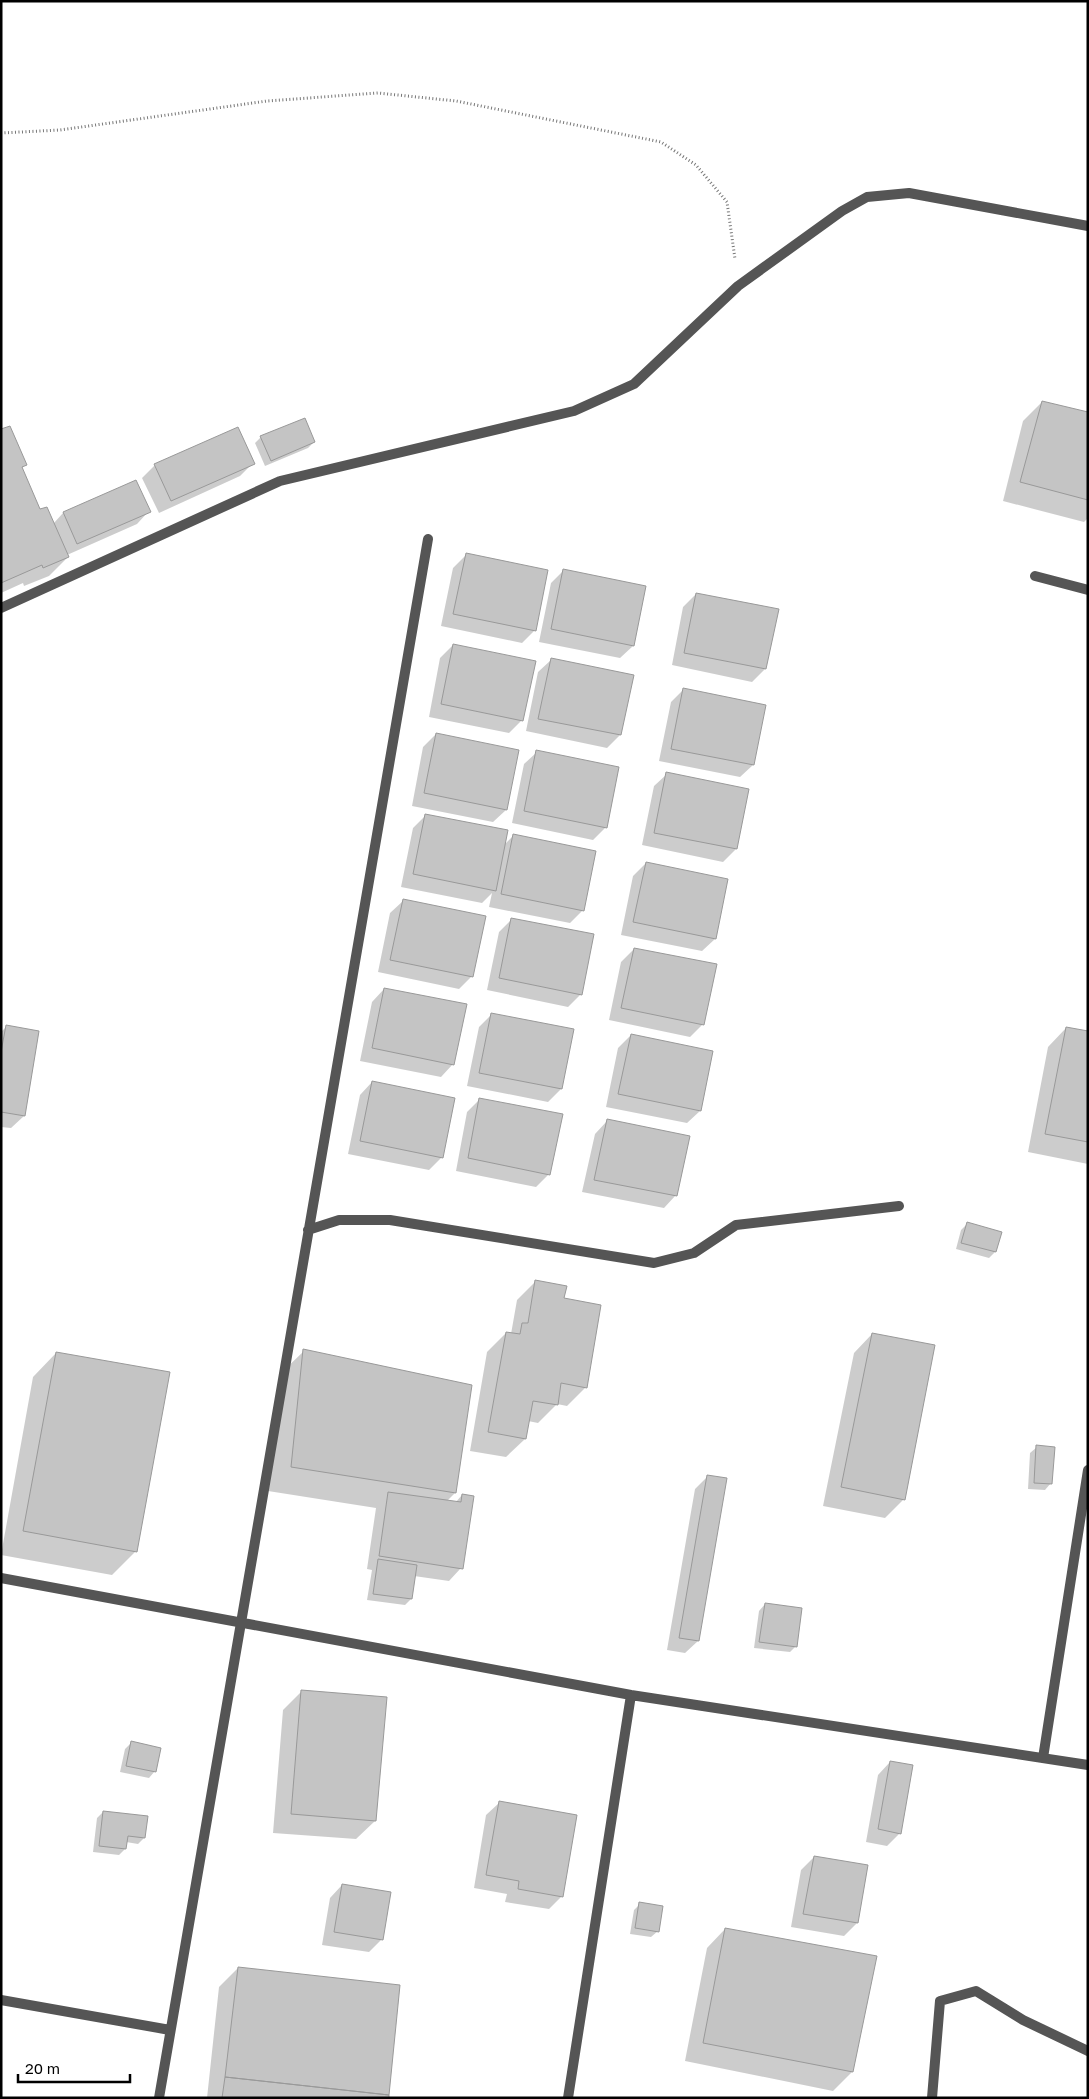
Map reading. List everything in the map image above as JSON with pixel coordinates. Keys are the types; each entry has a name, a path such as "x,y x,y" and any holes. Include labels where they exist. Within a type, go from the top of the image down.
{"street":[{"path":"1,608 280,481 574,411 634,384 738,286 842,211 867,198 909,193 1088,226"},
{"path":"158,2098 428,539"},
{"path":"1036,576 1088,590"},
{"path":"308,1230 339,1220 390,1220 654,1263 694,1253 736,1225 899,1206"},
{"path":"1043,1758 1088,1470"},
{"path":"1,1578 631,1695 1088,1765"},
{"path":"568,2098 631,1695"},
{"path":"932,2098 940,2001 976,1991 1023,2020 1088,2051"},
{"path":"1,2000 170,2030"}],"path":[{"path":"1,133 60,130 267,101 378,93 456,101 579,124 661,142 696,165 728,202 738,286"}],"building":[{"path":"1042,401 1088,412 1088,500 1020,482"},
{"path":"305,418 315,442 271,461 260,436"},
{"path":"10,426 27,465 22,467 40,509 47,507 69,557 43,568 42,565 1,583 1,429"},
{"path":"238,427 255,464 171,501 154,464"},
{"path":"136,480 151,512 77,544 63,512"},
{"path":"466,553 548,570 536,631 453,614"},
{"path":"563,569 646,586 634,646 551,629"},
{"path":"696,593 779,609 766,669 684,653"},
{"path":"453,644 536,661 523,721 441,704"},
{"path":"551,658 634,675 621,735 538,719"},
{"path":"683,688 766,705 754,765 671,749"},
{"path":"436,733 519,750 507,810 424,793"},
{"path":"536,750 619,767 607,828 524,811"},
{"path":"666,772 749,789 737,849 654,833"},
{"path":"425,814 508,830 496,891 413,874"},
{"path":"513,834 596,851 584,911 501,894"},
{"path":"646,862 728,879 716,939 633,922"},
{"path":"403,899 486,916 473,977 390,960"},
{"path":"511,918 594,934 582,995 499,978"},
{"path":"634,948 717,964 704,1025 621,1008"},
{"path":"384,988 467,1004 454,1065 372,1048"},
{"path":"491,1013 574,1029 562,1089 479,1073"},
{"path":"6,1025 39,1031 25,1116 1,1112 1,1052"},
{"path":"1066,1027 1088,1031 1088,1142 1045,1134"},
{"path":"631,1034 713,1051 701,1111 618,1094"},
{"path":"372,1081 455,1098 443,1158 360,1141"},
{"path":"479,1098 563,1114 550,1175 468,1158"},
{"path":"607,1119 690,1136 677,1196 594,1180"},
{"path":"967,1222 1002,1232 996,1252 961,1243"},
{"path":"535,1280 567,1286 564,1298 601,1305 587,1388 561,1383 558,1405 533,1401 526,1439 488,1432 506,1332 520,1334 522,1323 528,1323"},
{"path":"872,1333 935,1345 905,1500 841,1487"},
{"path":"303,1349 472,1385 456,1493 291,1467"},
{"path":"56,1352 170,1372 137,1552 23,1531"},
{"path":"1036,1445 1055,1447 1052,1484 1034,1483"},
{"path":"707,1475 727,1478 699,1641 679,1638"},
{"path":"388,1492 461,1502 462,1494 474,1496 463,1569 379,1556"},
{"path":"378,1559 417,1565 412,1599 373,1594"},
{"path":"765,1603 802,1608 797,1647 759,1642"},
{"path":"301,1690 387,1697 376,1821 291,1814"},
{"path":"131,1741 161,1748 156,1772 126,1766"},
{"path":"890,1761 913,1765 901,1834 878,1829"},
{"path":"499,1801 577,1815 563,1897 518,1889 519,1881 486,1875"},
{"path":"103,1811 148,1816 145,1838 128,1836 126,1849 99,1846"},
{"path":"814,1856 868,1865 858,1923 803,1914"},
{"path":"342,1884 391,1892 383,1940 334,1932"},
{"path":"639,1902 663,1906 659,1932 635,1928"},
{"path":"725,1928 877,1956 853,2072 703,2043"},
{"path":"238,1967 400,1985 389,2095 225,2077"},
{"path":"225,2077 389,2095 389,2098 222,2098"}]}
